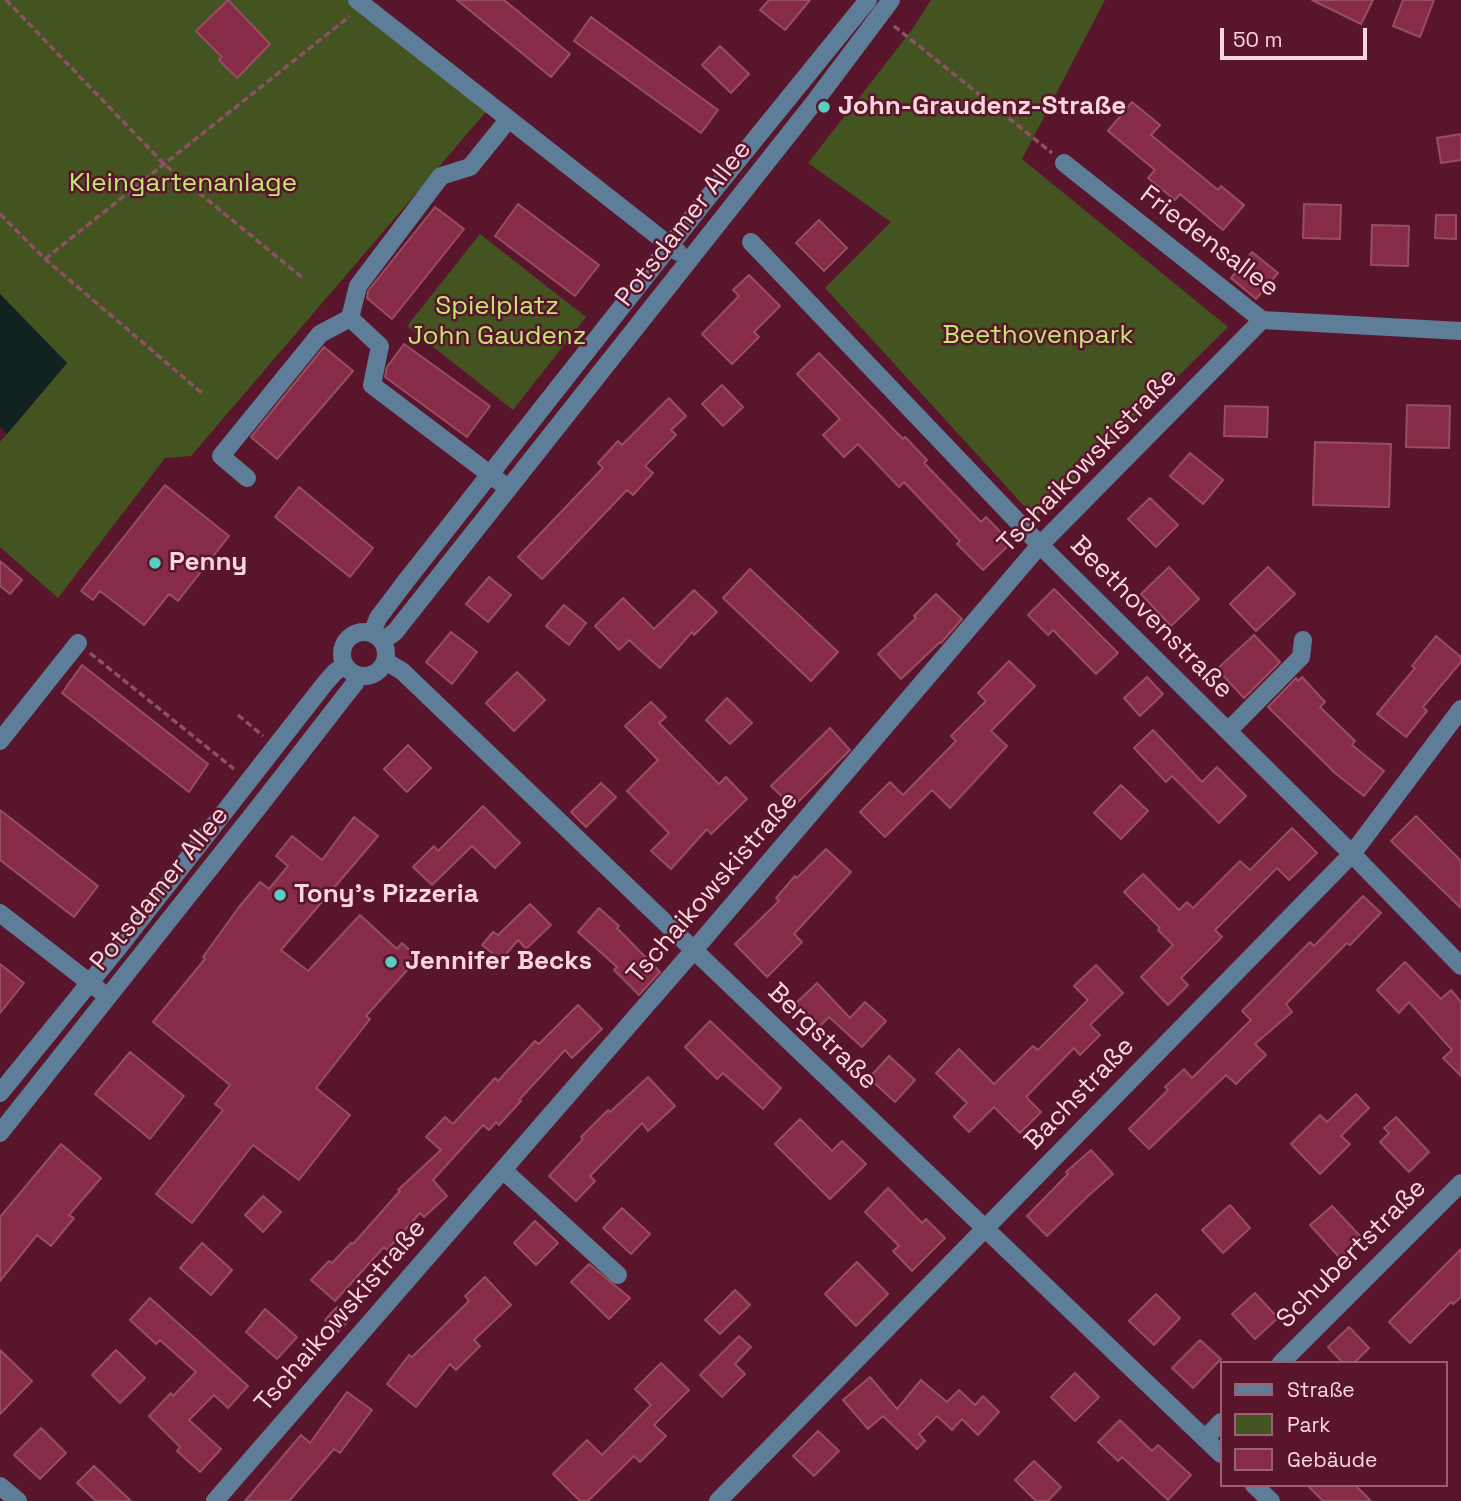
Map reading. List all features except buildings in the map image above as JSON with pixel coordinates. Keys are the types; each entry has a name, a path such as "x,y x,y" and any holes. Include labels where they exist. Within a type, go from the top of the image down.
{"street":[{"name":"Potsdamer Allee","path":"864,1 378,618 377,637 395,632 816,100 891,0"},
{"path":"864,1 880,16"},
{"path":"360,3 689,260"},
{"path":"247,478 220,456 320,334 351,317 358,286 441,176 470,166 508,120"},
{"name":"Friedensallee","path":"1065,163 1262,320 1461,331"},
{"name":"Beethovenstraße","path":"751,242 1040,545 1352,854 1461,966"},
{"path":"351,317 380,346 372,385 508,488"},
{"name":"Tschaikowskistraße","path":"215,1501 694,950 1040,545 1262,320"},
{"path":"364,631 377,637 386,652 385,661 374,673 352,670 342,651 345,642 364,631"},
{"path":"1228,731 1301,657 1303,640"},
{"path":"0,741 78,643"},
{"name":"Bergstraße","path":"385,661 397,666 1220,1453"},
{"name":"Potsdamer Allee","path":"0,1093 335,672 352,670 355,683 345,697 0,1133"},
{"name":"Bachstraße","path":"718,1501 1352,854 1461,709"},
{"path":"0,913 107,997"},
{"path":"503,1170 618,1275"},
{"name":"Schubertstraße","path":"1283,1361 1461,1183"},
{"path":"1205,1439 1220,1423"},
{"path":"0,1486 18,1501"},
{"path":"1256,1487 1271,1501"}],"path":[{"path":"6,0 165,165 304,279"},
{"path":"45,259 165,165 360,3"},
{"path":"880,16 1065,163"},
{"path":"0,214 45,259 203,394"},
{"path":"78,643 236,770"},
{"path":"238,715 263,737"}],"green space":[{"name":"Kleingartenanlage","path":"0,0 357,0 491,106 191,456 165,458 58,598 0,547 0,442 67,363 0,294"},
{"name":"Beethovenpark","path":"931,0 1105,0 1022,159 1228,327 1035,518 825,288 891,222 808,163 911,31"},
{"name":"Spielplatz John Gaudenz","path":"480,234 586,317 513,410 407,326"}],"water":[{"path":"0,294 67,363 7,434 0,427"}],"place":[{"name":"John-Graudenz-Straße","path":"824,107"},
{"name":"Penny","path":"155,563"},
{"name":"Tony's Pizzeria","path":"280,895"},
{"name":"Jennifer Becks","path":"391,962"}]}
